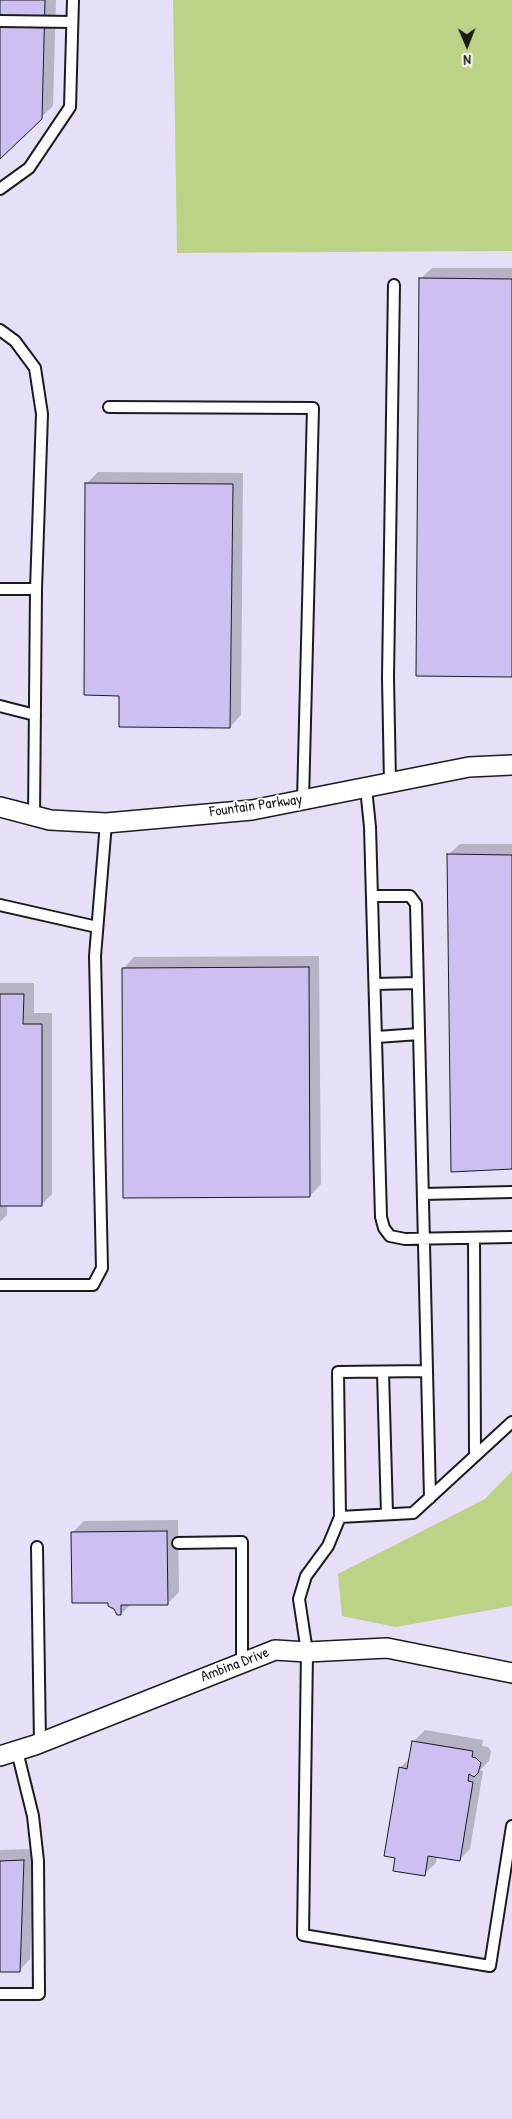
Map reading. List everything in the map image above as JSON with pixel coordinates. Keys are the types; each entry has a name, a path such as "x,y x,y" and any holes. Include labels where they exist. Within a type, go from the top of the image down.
{"street":[{"name":"Fountain Parkway","path":"0,807 50,820 106,823 252,810 469,767 512,765"},
{"name":"Ambina Drive","path":"8,1754 275,1650 307,1652 387,1648 512,1673"}],"lane":[{"path":"0,189 29,168 70,107 73,0"},
{"path":"0,21 72,22"},
{"path":"390,783 388,677 394,285"},
{"path":"0,330 15,341 35,368 42,414 36,589 34,816"},
{"path":"109,407 313,408 303,800"},
{"path":"0,589 36,589"},
{"path":"0,706 35,715"},
{"path":"366,788 370,827 381,1217 384,1228 390,1236 405,1239 512,1237"},
{"path":"0,1285 94,1285 102,1268 95,956 106,823"},
{"path":"372,896 410,896 416,904 430,1498"},
{"path":"0,905 98,927"},
{"path":"375,984 418,982"},
{"path":"376,1037 419,1034"},
{"path":"423,1194 512,1192"},
{"path":"474,1238 475,1456"},
{"path":"426,1371 338,1372 340,1517 328,1546 306,1576 299,1600 307,1652 303,1936 490,1966 512,1826"},
{"path":"383,1372 387,1514"},
{"path":"340,1517 413,1513 512,1422"},
{"path":"178,1543 242,1542 242,1662"},
{"path":"37,1547 40,1743"},
{"path":"0,1994 39,1994 38,1861 33,1816 8,1754"}],"shaded area":[{"path":"0,0 173,0 178,253 512,251 512,2119 0,2119"}],"green space":[{"path":"173,0 512,0 512,251 177,253"},
{"path":"512,1471 512,1606 396,1627 342,1616 338,1574 485,1499"}],"building":[{"path":"0,0 45,0 42,119 0,159"},
{"path":"419,278 512,279 512,677 416,676"},
{"path":"85,483 233,484 230,728 119,727 119,696 84,695"},
{"path":"447,854 512,855 512,1169 451,1172"},
{"path":"309,967 310,1197 123,1198 122,968"},
{"path":"0,994 24,994 23,1024 42,1024 42,1206 0,1206"},
{"path":"167,1531 168,1605 121,1605 121,1615 117,1615 114,1609 108,1606 108,1603 72,1603 71,1532"},
{"path":"412,1741 473,1751 472,1757 481,1763 478,1773 474,1777 469,1774 468,1781 473,1782 460,1861 428,1856 425,1876 393,1871 395,1858 384,1856 399,1767 407,1769"},
{"path":"24,1860 20,1972 0,1972 0,1861"}]}
